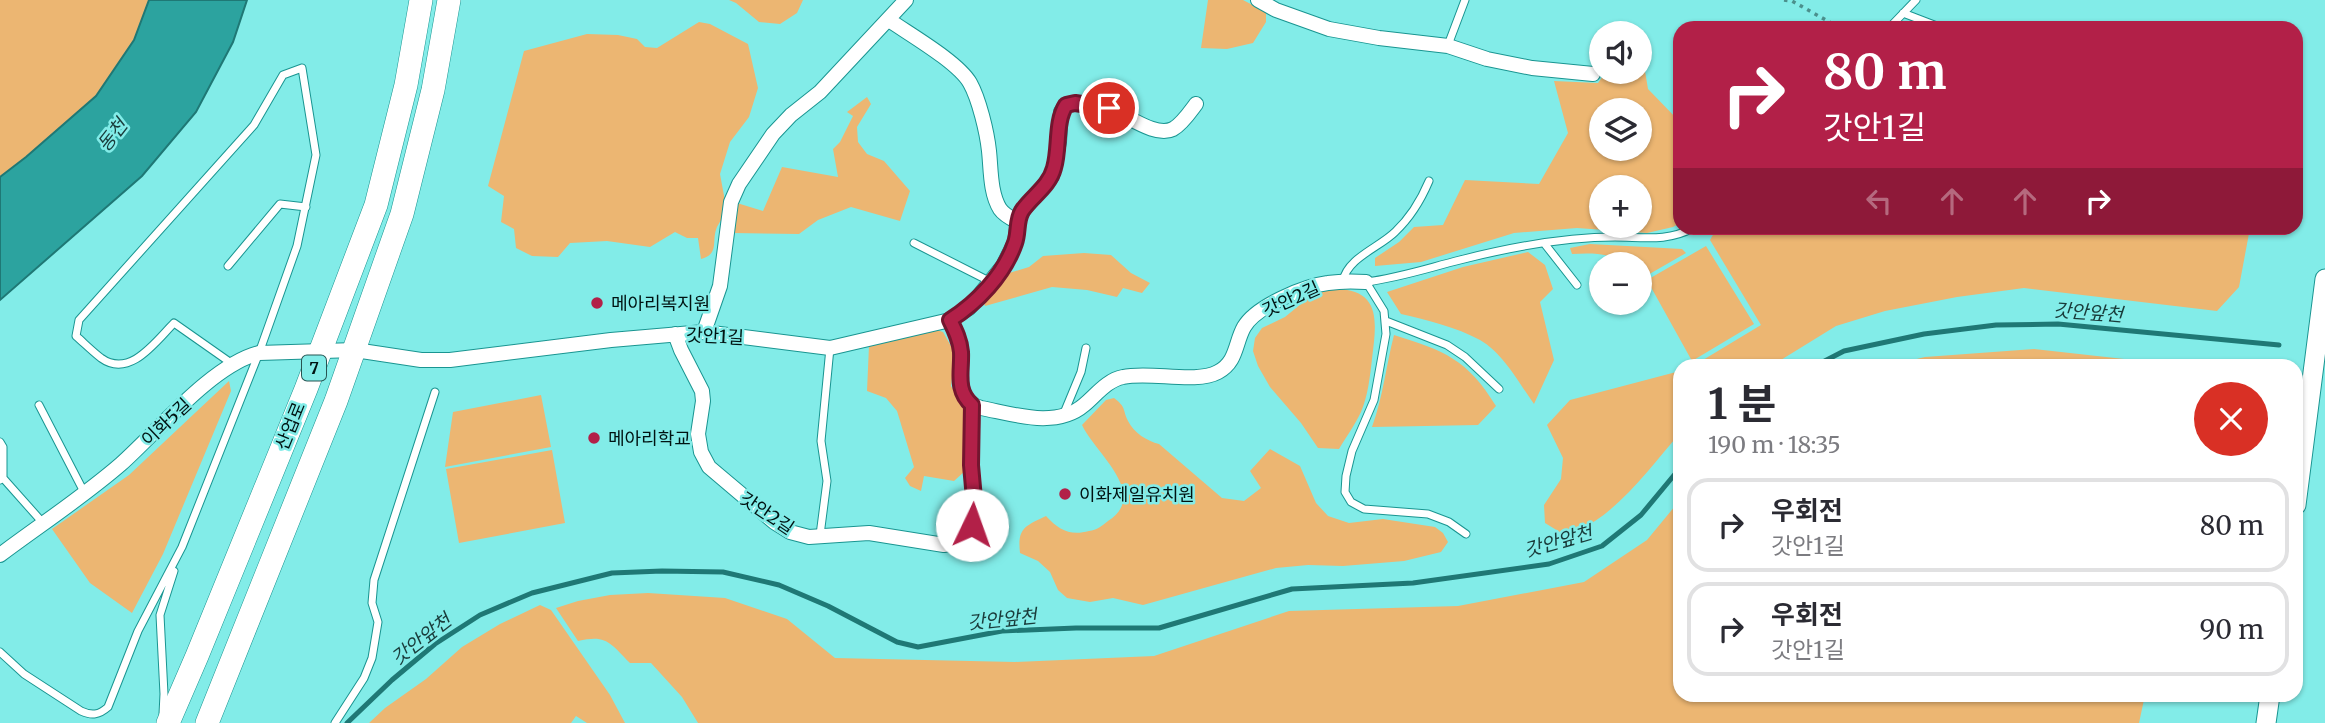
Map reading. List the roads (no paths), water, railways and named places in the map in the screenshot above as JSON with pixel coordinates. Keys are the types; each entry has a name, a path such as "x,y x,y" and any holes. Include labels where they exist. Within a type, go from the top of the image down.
{"main road":[{"name":"산업로","path":"168,723 203,643 376,205 407,85 421,0"},
{"name":"산업로","path":"207,723 355,350 402,214 433,90 449,0"}],"street":[{"path":"704,332 720,286 731,202 739,184 773,134 790,115 820,92 906,0"},
{"path":"1258,0 1276,10 1329,29 1448,46 1488,59 1532,68 1589,74"},
{"path":"889,20 943,57 969,81 989,147 992,181 997,200 1001,210 1018,222"},
{"name":"갓안1길","path":"355,350 421,360 450,360 704,332 830,348 950,320 969,308 1003,266 1016,242 1018,222 1023,210 1052,176 1059,142 1061,112 1066,105 1075,103 1109,108 1141,125 1164,131 1172,129 1196,104"},
{"path":"2303,450 2325,279"},
{"name":"갓안2길","path":"1062,416 1082,407 1111,381 1121,377 1141,374 1207,377 1229,364 1236,352 1243,328 1260,311 1304,289 1343,281 1366,282"},
{"name":"갓안2길","path":"675,334 702,391 698,435 701,452 709,467 727,485 790,532 808,537 869,533 944,545 956,544 964,537 972,525 975,510 971,465 972,405 962,393 961,351 950,320"},
{"name":"이화5길","path":"0,555 119,465 231,363 259,353 355,350"},
{"path":"972,405 1041,419 1062,416"},
{"path":"2266,723 2269,702"}],"lane":[{"path":"1448,46 1465,0"},
{"path":"1896,21 1916,0"},
{"path":"1903,13 1924,21"},
{"path":"162,723 164,694 160,615 182,547 259,353 297,246 306,207 317,155 302,68 283,75 254,125 79,320 76,336 104,360 123,363 141,358 174,323 231,363"},
{"path":"1343,281 1344,274 1351,265 1394,233 1411,215 1429,181"},
{"path":"228,266 280,204 306,207"},
{"name":"갓안2길","path":"1366,282 1409,275 1461,260 1577,238 1666,238 1677,235"},
{"path":"914,243 991,282"},
{"path":"1545,243 1577,285"},
{"path":"1366,282 1377,298 1386,321 1374,400 1352,451 1345,492 1351,502 1364,509 1428,514 1450,522 1466,534"},
{"path":"1386,321 1447,345 1465,357 1499,389"},
{"path":"820,535 827,481 821,441 830,348"},
{"path":"1062,416 1073,396 1086,348"},
{"path":"335,723 364,678 372,658 378,622 372,603 374,580 435,392"},
{"path":"39,405 84,492"},
{"path":"0,442 3,447 1,479 43,523"},
{"path":"0,652 24,674 81,711 90,715 101,713 108,707 138,631 182,547"}],"water":[{"name":"동천","path":"149,0 247,0 233,42 196,112 142,176 0,300 0,177 96,96 134,40"}],"waterway":[{"name":"갓안앞천","path":"1829,359 1844,351 1924,334 1996,325 2058,324 2279,345"},
{"name":"갓안앞천","path":"347,723 435,644 480,615 532,593 612,573 723,572 779,585 828,606 897,642 918,647 1002,631 1159,628 1292,589 1413,583 1549,564 1602,546 1641,515 1673,476"}],"place":[{"name":"메아리복지원","path":"597,303"},
{"name":"메아리학교","path":"594,438"},
{"name":"이화제일유치원","path":"1065,494"}]}
